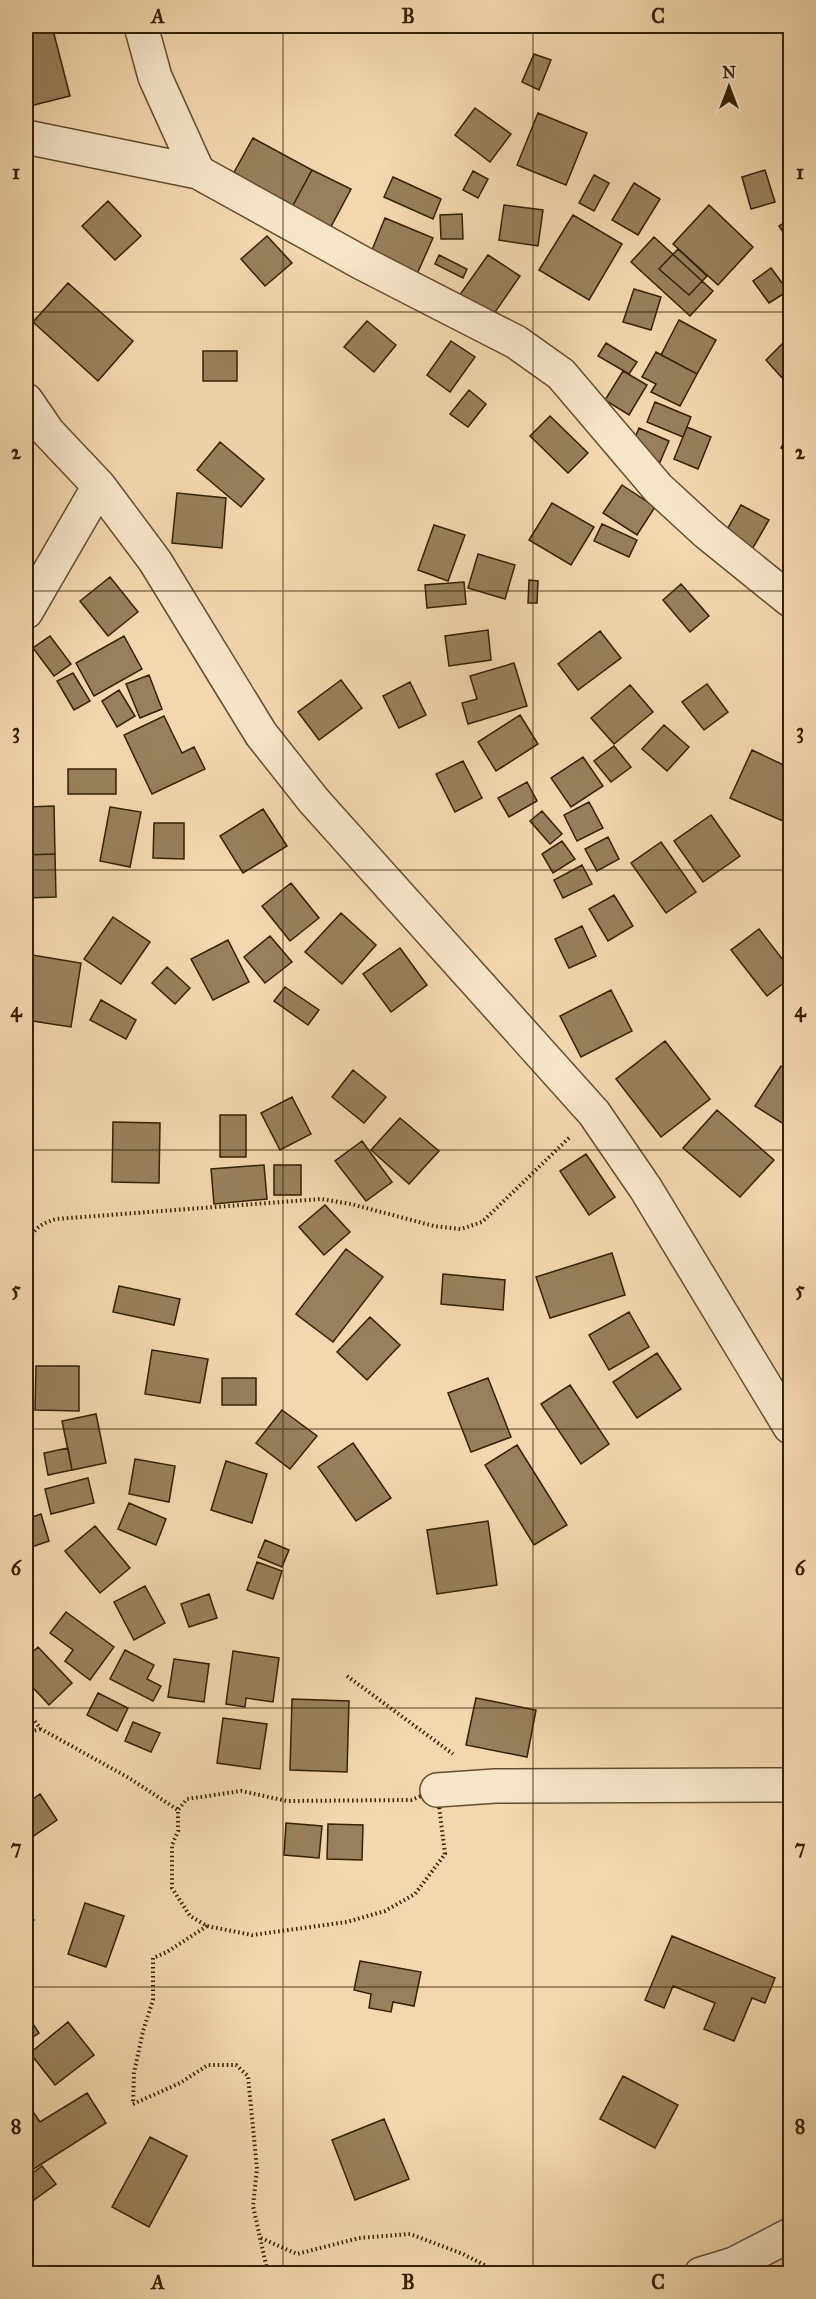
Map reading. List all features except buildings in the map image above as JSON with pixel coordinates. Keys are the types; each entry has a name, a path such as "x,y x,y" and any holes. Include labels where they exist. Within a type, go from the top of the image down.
{"street":[{"path":"141,26 155,77 198,172"},
{"path":"26,137 198,172 362,263 516,342 561,374 658,488 707,533 790,600"},
{"path":"26,400 37,432 99,486 155,561 261,734 314,801 594,1113 646,1189 790,1427"},
{"path":"26,612 99,486"},
{"path":"437,1790 495,1786 790,1785"},
{"path":"701,2274 734,2264 790,2235"}],"path":[{"path":"26,1252 30,1236 39,1225 56,1219 321,1199 351,1204 434,1226 461,1229 482,1222 501,1206 594,1113"},
{"path":"348,1676 495,1786"},
{"path":"26,1711 41,1729 129,1778 178,1810"},
{"path":"26,1733 41,1729"},
{"path":"437,1790 445,1854 415,1894 385,1911 348,1922 252,1935 207,1926 190,1917 171,1888 171,1845 178,1831 178,1810 187,1799 241,1791 287,1801 411,1800 437,1790"},
{"path":"207,1926 167,1952 153,1958 153,2000 143,2031 134,2073 133,2104 180,2083 208,2065 236,2065 248,2076 257,2169 253,2206 268,2274"},
{"path":"260,2238 297,2254 359,2238 410,2234 463,2254 502,2274"}]}
